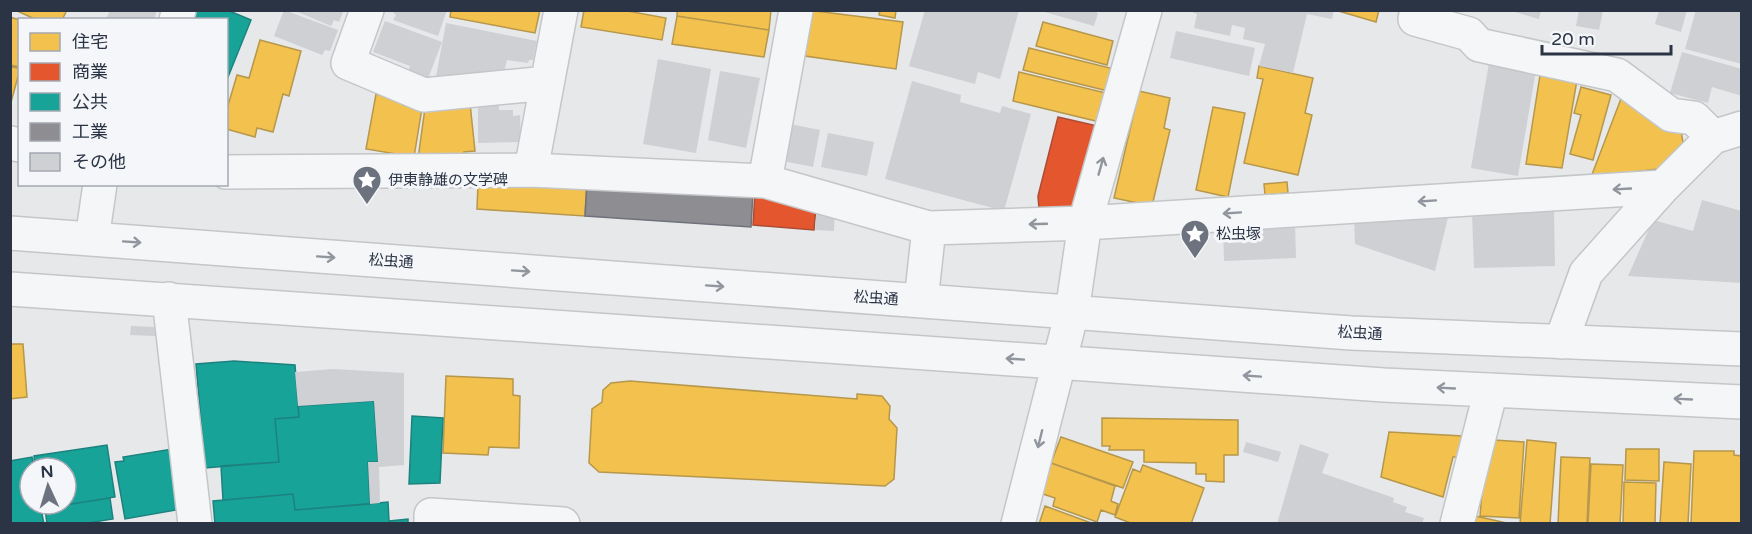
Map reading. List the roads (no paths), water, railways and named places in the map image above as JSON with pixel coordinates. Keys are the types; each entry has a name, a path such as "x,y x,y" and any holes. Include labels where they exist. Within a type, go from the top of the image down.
{"street":[{"path":"367,10 348,63 424,95 547,83"},
{"path":"531,170 561,10"},
{"path":"765,181 796,10"},
{"path":"1018,524 1072,312 1085,222 1145,10"},
{"path":"1417,10 1415,19 1469,34 1479,45 1617,75 1671,114 1694,118 1727,132 1663,187 1586,273 1561,342"},
{"path":"228,172 531,170 765,181 929,228 1085,222 1663,187"},
{"path":"92,239 100,186"},
{"path":"921,301 929,228"},
{"name":"松虫通","path":"10,233 1351,333 1742,349"},
{"path":"10,289 1060,363 1491,390 1742,402"},
{"path":"169,299 195,524"},
{"path":"1457,524 1491,390"},
{"path":"431,524 431,515 563,524"}],"place":[{"name":"伊東静雄の文学碑","path":"367,206"},
{"name":"松虫塚","path":"1195,260"}]}
